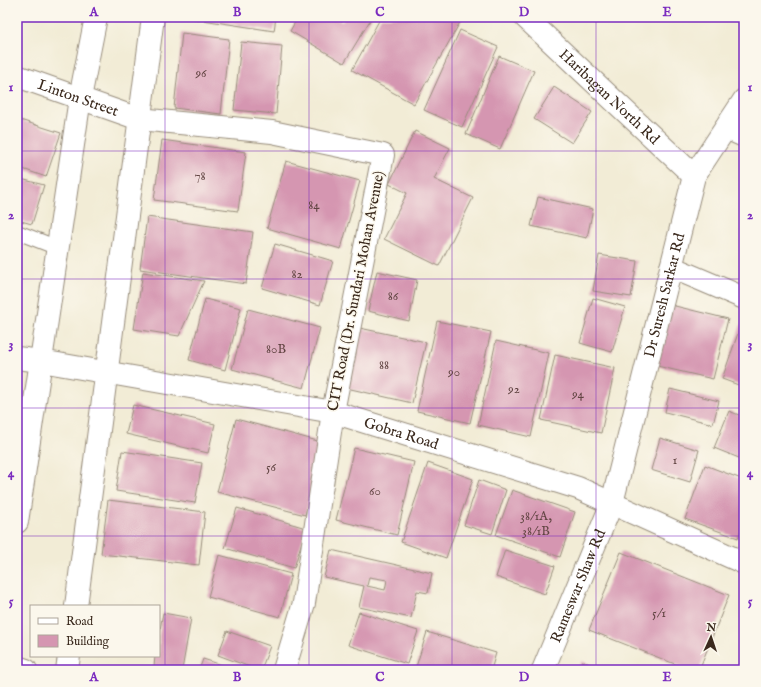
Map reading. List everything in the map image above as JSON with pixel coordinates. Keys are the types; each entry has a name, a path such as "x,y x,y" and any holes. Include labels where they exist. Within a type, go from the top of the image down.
{"street":[{"path":"17,522 80,98 96,17"},
{"path":"76,605 153,17"},
{"name":"Haribagan North Rd","path":"525,17 694,176"},
{"name":"Linton Street","path":"17,76 139,119"},
{"name":"Dr Suresh Sarkar Rd","path":"612,503 694,176 735,132 744,100"},
{"name":"CIT Road (Dr. Sundari Mohan Avenue)","path":"139,119 272,132 383,155 333,412 304,603 284,670"},
{"path":"671,267 744,298"},
{"name":"Gobra Road","path":"17,358 333,412 578,488 744,563"},
{"name":"Rameswar Shaw Rd","path":"543,670 612,503"},
{"path":"67,670 69,657"},
{"path":"17,667 26,670"}],"lane":[{"path":"17,232 58,248"}],"building":[{"path":"183,17 276,17 274,31"},
{"path":"298,17 333,17 342,22 345,17 372,17 344,63 290,31"},
{"path":"381,17 463,17 414,104 352,70"},
{"path":"460,30 498,47 462,127 424,110"},
{"path":"182,33 229,39 221,114 174,108"},
{"path":"241,42 282,46 276,114 234,110"},
{"path":"499,56 534,71 500,149 466,134"},
{"path":"554,87 592,112 572,143 534,119"},
{"path":"17,119 61,133 46,177 17,167"},
{"path":"415,131 450,148 434,179 473,198 439,266 384,239 407,193 389,184"},
{"path":"162,140 246,152 238,211 154,200"},
{"path":"286,161 360,181 341,249 267,228"},
{"path":"17,178 44,185 32,224 17,220"},
{"path":"538,197 593,209 587,238 531,226"},
{"path":"147,217 253,232 246,284 140,269"},
{"path":"275,244 333,261 320,305 262,288"},
{"path":"599,255 637,261 631,297 593,291"},
{"path":"377,271 417,280 409,321 368,311"},
{"path":"143,272 204,281 179,336 134,329"},
{"path":"593,298 625,307 612,352 580,343"},
{"path":"205,299 241,308 225,370 189,360"},
{"path":"671,305 728,319 713,379 657,366"},
{"path":"248,309 320,328 304,388 232,369"},
{"path":"437,321 491,332 470,423 417,411"},
{"path":"742,322 744,323 744,387 722,379"},
{"path":"355,327 426,342 412,403 342,387"},
{"path":"496,341 549,353 531,437 478,425"},
{"path":"555,355 615,368 601,433 541,420"},
{"path":"670,389 719,401 713,424 665,412"},
{"path":"133,405 215,424 208,453 126,434"},
{"path":"729,411 744,417 744,460 714,448"},
{"path":"236,419 325,443 305,515 217,492"},
{"path":"660,438 699,450 690,482 651,470"},
{"path":"354,448 414,462 397,535 336,520"},
{"path":"122,451 202,463 195,503 116,491"},
{"path":"428,463 473,479 446,558 401,542"},
{"path":"705,465 744,480 744,520 738,538 685,519"},
{"path":"479,480 506,490 492,534 464,525"},
{"path":"512,490 575,512 560,557 496,535"},
{"path":"108,500 205,512 199,565 101,554"},
{"path":"237,508 306,528 294,568 225,548"},
{"path":"331,550 432,573 428,593 417,591 411,618 359,607 364,586 324,577","holes":["369,577 387,580 385,590 367,586"]},
{"path":"505,550 555,566 545,594 496,577"},
{"path":"621,552 729,595 699,670 690,670 589,630"},
{"path":"219,555 291,574 280,617 208,597"},
{"path":"359,612 418,631 407,664 348,645"},
{"path":"163,613 191,618 182,670 154,667 155,657 160,657 160,630"},
{"path":"227,631 270,646 261,670 218,655"},
{"path":"427,632 496,653 491,670 415,670"},
{"path":"203,659 238,670 199,670"},
{"path":"582,661 603,670 578,670"}]}
